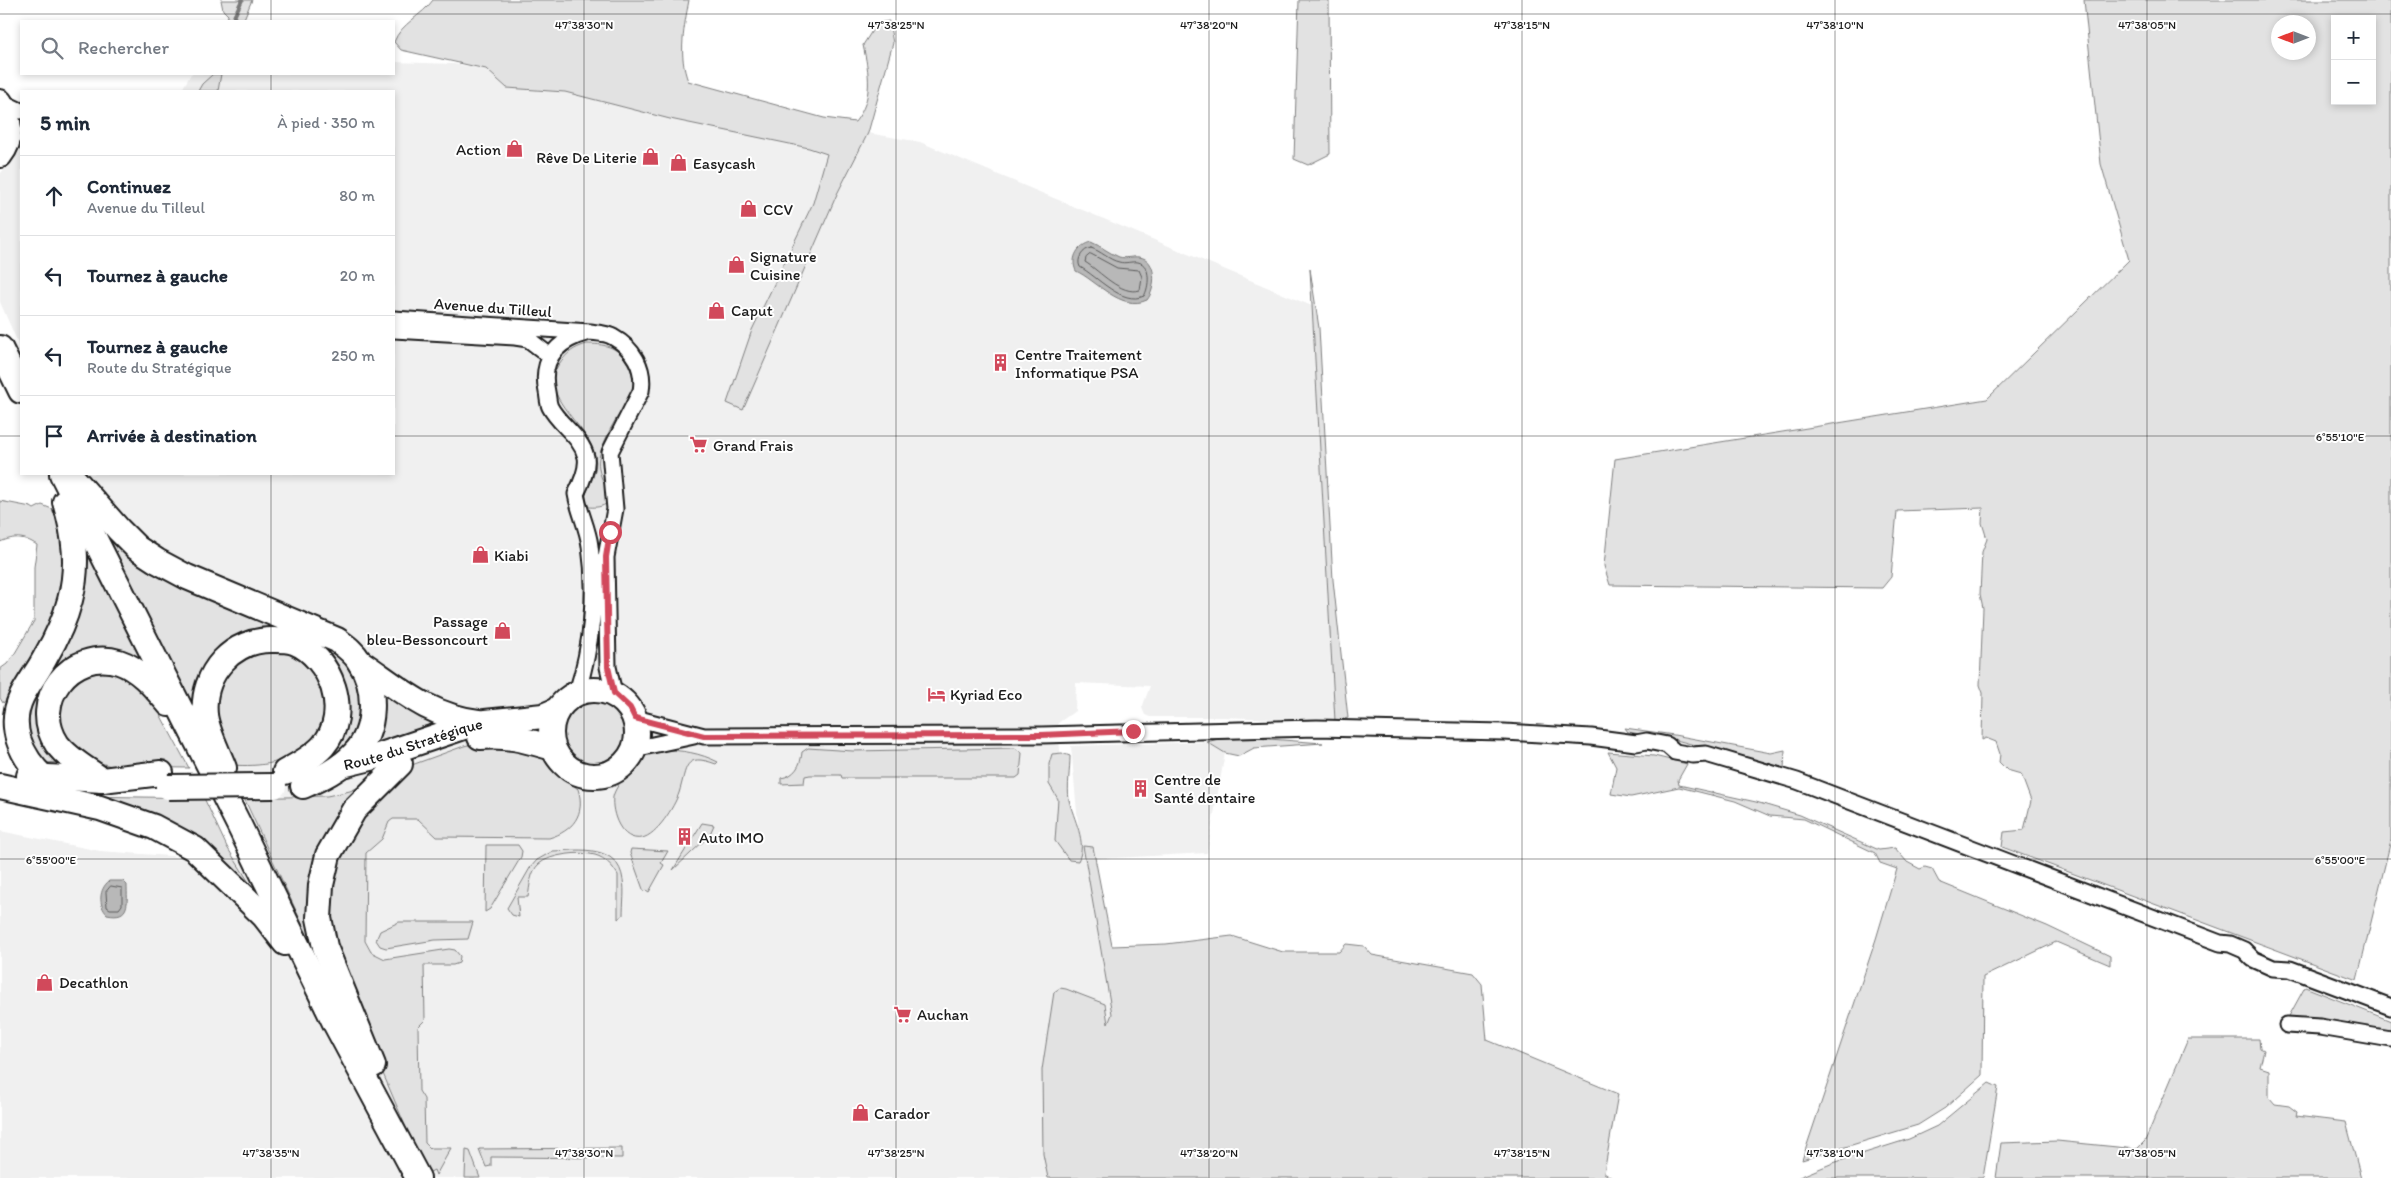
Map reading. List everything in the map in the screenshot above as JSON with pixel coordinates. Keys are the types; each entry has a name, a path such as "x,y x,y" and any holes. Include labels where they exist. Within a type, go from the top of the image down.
{"main road":[{"path":"0,101 10,125 10,142"},
{"path":"0,348 20,389"},
{"path":"44,778 28,761 17,736 17,713 22,696 56,635 73,586 76,563 74,539 57,475"},
{"path":"62,475 238,823 336,1023 418,1178"},
{"path":"71,475 137,548 157,561 187,577 337,640 354,653 360,662 371,690 372,716 365,738 356,753 328,775 282,779"},
{"path":"238,823 224,770 205,716 205,697 210,677 219,662 240,647 265,640 292,641 309,650 323,665 332,683 337,704 334,727 323,746 282,779"},
{"path":"102,780 63,752 53,736 50,726 48,708 53,691 62,677 76,666 100,659 126,665 150,683 188,726"},
{"path":"360,662 423,706 461,720 484,722"},
{"path":"596,689 614,693 630,708 635,718 638,728 634,749 620,768 597,776 575,772 566,766 553,748 551,729 557,710 562,702 577,692 596,689"},
{"path":"0,718 22,696"},
{"name":"Route du Stratégique","path":"341,765 484,722 543,716 557,710"},
{"name":"Route du Stratégique","path":"0,774 102,780 282,779 342,781 400,764 443,746 473,738 504,735 530,740 553,748"},
{"path":"398,1138 377,1075 325,947 319,918 321,885 328,855 354,810 400,764"},
{"path":"0,786 100,808 154,827 195,849 264,916 291,950 336,1023"}],"street":[{"path":"0,101 20,111"},
{"name":"Avenue du Tilleul","path":"395,319 590,332 612,336 629,350 637,360 643,380 642,390 610,452 615,509 606,557 608,667 614,693"},
{"name":"Avenue du Tilleul","path":"395,330 521,338 534,343 550,356"},
{"path":"577,692 589,646 592,594 590,545 576,494 582,480 586,458 579,442 550,407 544,378 550,356 558,347 575,336 590,332"},
{"path":"635,718 697,736"},
{"path":"634,749 697,736 1041,735 1133,731 1317,728 1504,732 1591,737 1667,745 1675,752 1693,756 1706,754 1797,781 2211,940 2230,944 2244,950 2253,959 2273,968 2290,969 2391,1007"},
{"path":"2287,1025 2337,1030 2391,1039"}],"shaded area":[{"path":"221,0 252,0 243,20 227,20 228,15 223,10"},
{"path":"433,0 689,0 683,51 683,61 688,81 824,118 855,122 865,104 868,85 863,45 877,23 889,21 893,43 868,133 837,194 743,410 727,403 752,330 813,203 827,154 809,148 670,119 565,92 507,88 486,69 401,50 395,43 397,35"},
{"path":"1299,0 1329,0 1330,154 1308,165 1294,159"},
{"path":"2084,0 2391,0 2391,840 2357,980 2002,847 2004,832 2024,830 2031,801 2021,774 2007,770 1999,762 2000,754 1996,742 1986,738 1982,740 1983,693 1980,685 1983,608 1980,594 1982,552 1987,539 1982,523 1983,508 1897,511 1891,577 1882,588 1610,585 1604,566 1615,459 1987,399 2129,260 2101,164"},
{"path":"395,62 454,64 486,69 508,88 565,92 670,119 809,148 827,154 868,133 920,142 1312,306 1335,721 1222,717 1150,717 1145,715 1142,708 1150,686 1076,683 1075,711 1058,723 1060,750 1058,799 1079,834 1071,746 1207,742 1225,753 1207,853 1096,859 1093,847 1095,918 1112,1014 1049,1178 0,1178 0,831 100,851 198,858 276,856 78,475 395,475 395,90 182,90 190,75 395,75"},
{"path":"212,75 221,75 218,90 199,90"},
{"path":"20,151 20,348 0,302 0,174"},
{"path":"1310,269 1319,328 1333,580 1348,718 1335,721"},
{"path":"587,344 604,345 614,349 622,356 633,376 631,399 613,424 600,454 600,472 609,492 609,501 604,505 596,507 589,507 584,500 596,468 595,456 584,433 566,411 554,388 554,376 559,364 571,351"},
{"path":"0,501 34,509 42,505 52,509 64,538 67,590 20,683 3,703 0,698 0,669 7,664 15,653 34,621 34,567 37,545 19,538 0,542"},
{"path":"103,528 303,631 346,660 358,671 364,725 341,757 318,762 332,671 258,634 197,703 192,704 106,539"},
{"path":"85,551 95,561 148,673 125,657 56,671 60,762 44,763 30,753 25,712"},
{"path":"266,651 286,652 306,664 314,672 320,682 326,704 322,727 317,735 301,749 283,759 263,764 231,765 213,724 218,685 232,665 250,654"},
{"path":"105,667 137,682 154,703 189,768 115,767 86,759 59,729 60,697 79,675"},
{"path":"383,687 447,725 370,752"},
{"path":"594,702 606,705 616,711 622,721 625,733 622,745 616,755 606,761 594,764 582,761 572,755 566,745 563,733 566,721 572,711 582,705"},
{"path":"1625,728 1771,753 1785,750 1784,769 1676,740 1628,732"},
{"path":"1255,738 1323,743 1254,748 1239,756 1225,753 1207,742 1218,739"},
{"path":"485,741 546,757 555,771 578,789 580,798 579,814 571,826 565,831 549,838 437,837 418,819 393,819 389,822 382,839 366,853 365,941 371,952 385,959 449,949 455,950 460,956 459,963 453,965 424,965 425,1020 418,1027 419,1091 424,1099 425,1143 430,1148 451,1148 436,1175 434,1170 428,1173 413,1144 333,956 326,904 341,841 409,766 464,746"},
{"path":"808,748 853,751 1015,748 1022,753 1020,775 1016,778 842,778 841,775 810,775 805,776 804,783 781,784 781,778 794,772 799,765 802,752"},
{"path":"662,750 691,753 718,762 716,764 697,760 692,761 686,770 677,799 659,826 648,836 642,838 628,836 616,818 613,797 627,773 643,756 649,752"},
{"path":"1608,752 1654,756 1687,764 1678,780 1679,785 1756,802 1800,815 1879,850 1895,848 1907,862 1920,869 1925,867 1932,869 1939,882 2047,926 2110,956 2110,965 2056,942 1983,977 1982,1075 1945,1108 1918,1125 1802,1160 1876,939 1897,869 1880,863 1875,853 1804,819 1770,816 1735,801 1679,787 1631,797 1611,794 1616,767"},
{"path":"1062,753 1070,756 1069,800 1081,839 1081,854 1078,861 1069,860 1055,841 1058,799 1049,784 1049,764 1052,754"},
{"path":"379,778 322,854 335,995 244,798 327,796 350,791"},
{"path":"78,796 204,798 227,847 260,900 236,878"},
{"path":"702,823 714,825 709,836 673,870"},
{"path":"486,845 518,845 522,851 521,857 490,909 485,912"},
{"path":"1083,846 1093,847 1112,946 1166,944 1232,936 1283,952 1339,952 1346,944 1364,946 1372,955 1473,973 1482,984 1487,1040 1618,1094 1604,1173 1612,1178 1048,1178 1043,1154 1042,1070 1054,992 1060,988 1066,989 1105,1004 1108,1024 1112,1014"},
{"path":"631,849 668,851 661,863 664,865 649,892 646,890 644,892 630,853"},
{"path":"586,850 606,855 614,860 620,868 623,880 623,915 618,919 618,875 603,858 582,853 550,858 539,864 532,875 528,897 517,897 519,917 512,915 507,908 530,868 537,860 553,851"},
{"path":"399,922 473,922 468,939 435,940 386,948 380,946 376,940 380,931"},
{"path":"2305,987 2391,1021 2391,1033 2288,1018"},
{"path":"2188,1039 2259,1039 2260,1048 2264,1050 2260,1067 2269,1070 2269,1097 2275,1104 2289,1106 2297,1112 2296,1116 2346,1122 2361,1178 1996,1178 2001,1143 2057,1141 2137,1149 2145,1141"},
{"path":"1989,1083 1998,1087 1983,1178 1797,1178 1833,1163 1909,1139 1937,1126"},
{"path":"622,1148 622,1158 491,1157 491,1166 486,1167 479,1149"},
{"path":"466,1150 470,1151 480,1178 465,1178"}],"water":[{"path":"1091,242 1119,257 1139,257 1150,263 1154,275 1152,289 1147,300 1137,303 1118,298 1076,271 1074,261 1076,253 1082,246"},
{"path":"109,881 123,881 127,885 126,908 120,914 107,914 102,906 103,888"}],"waterway":[{"path":"232,20 242,0"}],"place":[{"name":"Action","path":"515,149"},
{"name":"Rêve De Literie","path":"651,157"},
{"name":"Easycash","path":"679,163"},
{"name":"CCV","path":"749,209"},
{"name":"Signature Cuisine","path":"736,265"},
{"name":"Caput","path":"717,310"},
{"name":"Centre Traitement Informatique PSA","path":"1001,363"},
{"name":"Grand Frais","path":"699,445"},
{"name":"Kiabi","path":"480,555"},
{"name":"Passage bleu-Bessoncourt","path":"502,630"},
{"name":"Kyriad Eco","path":"936,694"},
{"name":"Centre de Santé dentaire","path":"1140,788"},
{"name":"Auto IMO","path":"685,837"},
{"name":"Decathlon","path":"45,982"},
{"name":"Auchan","path":"903,1014"},
{"name":"Carador","path":"860,1113"}],"route":[{"path":"610,532 606,557 608,667 614,693 630,708 635,718 697,736 797,734 1041,735 1133,731"}]}
